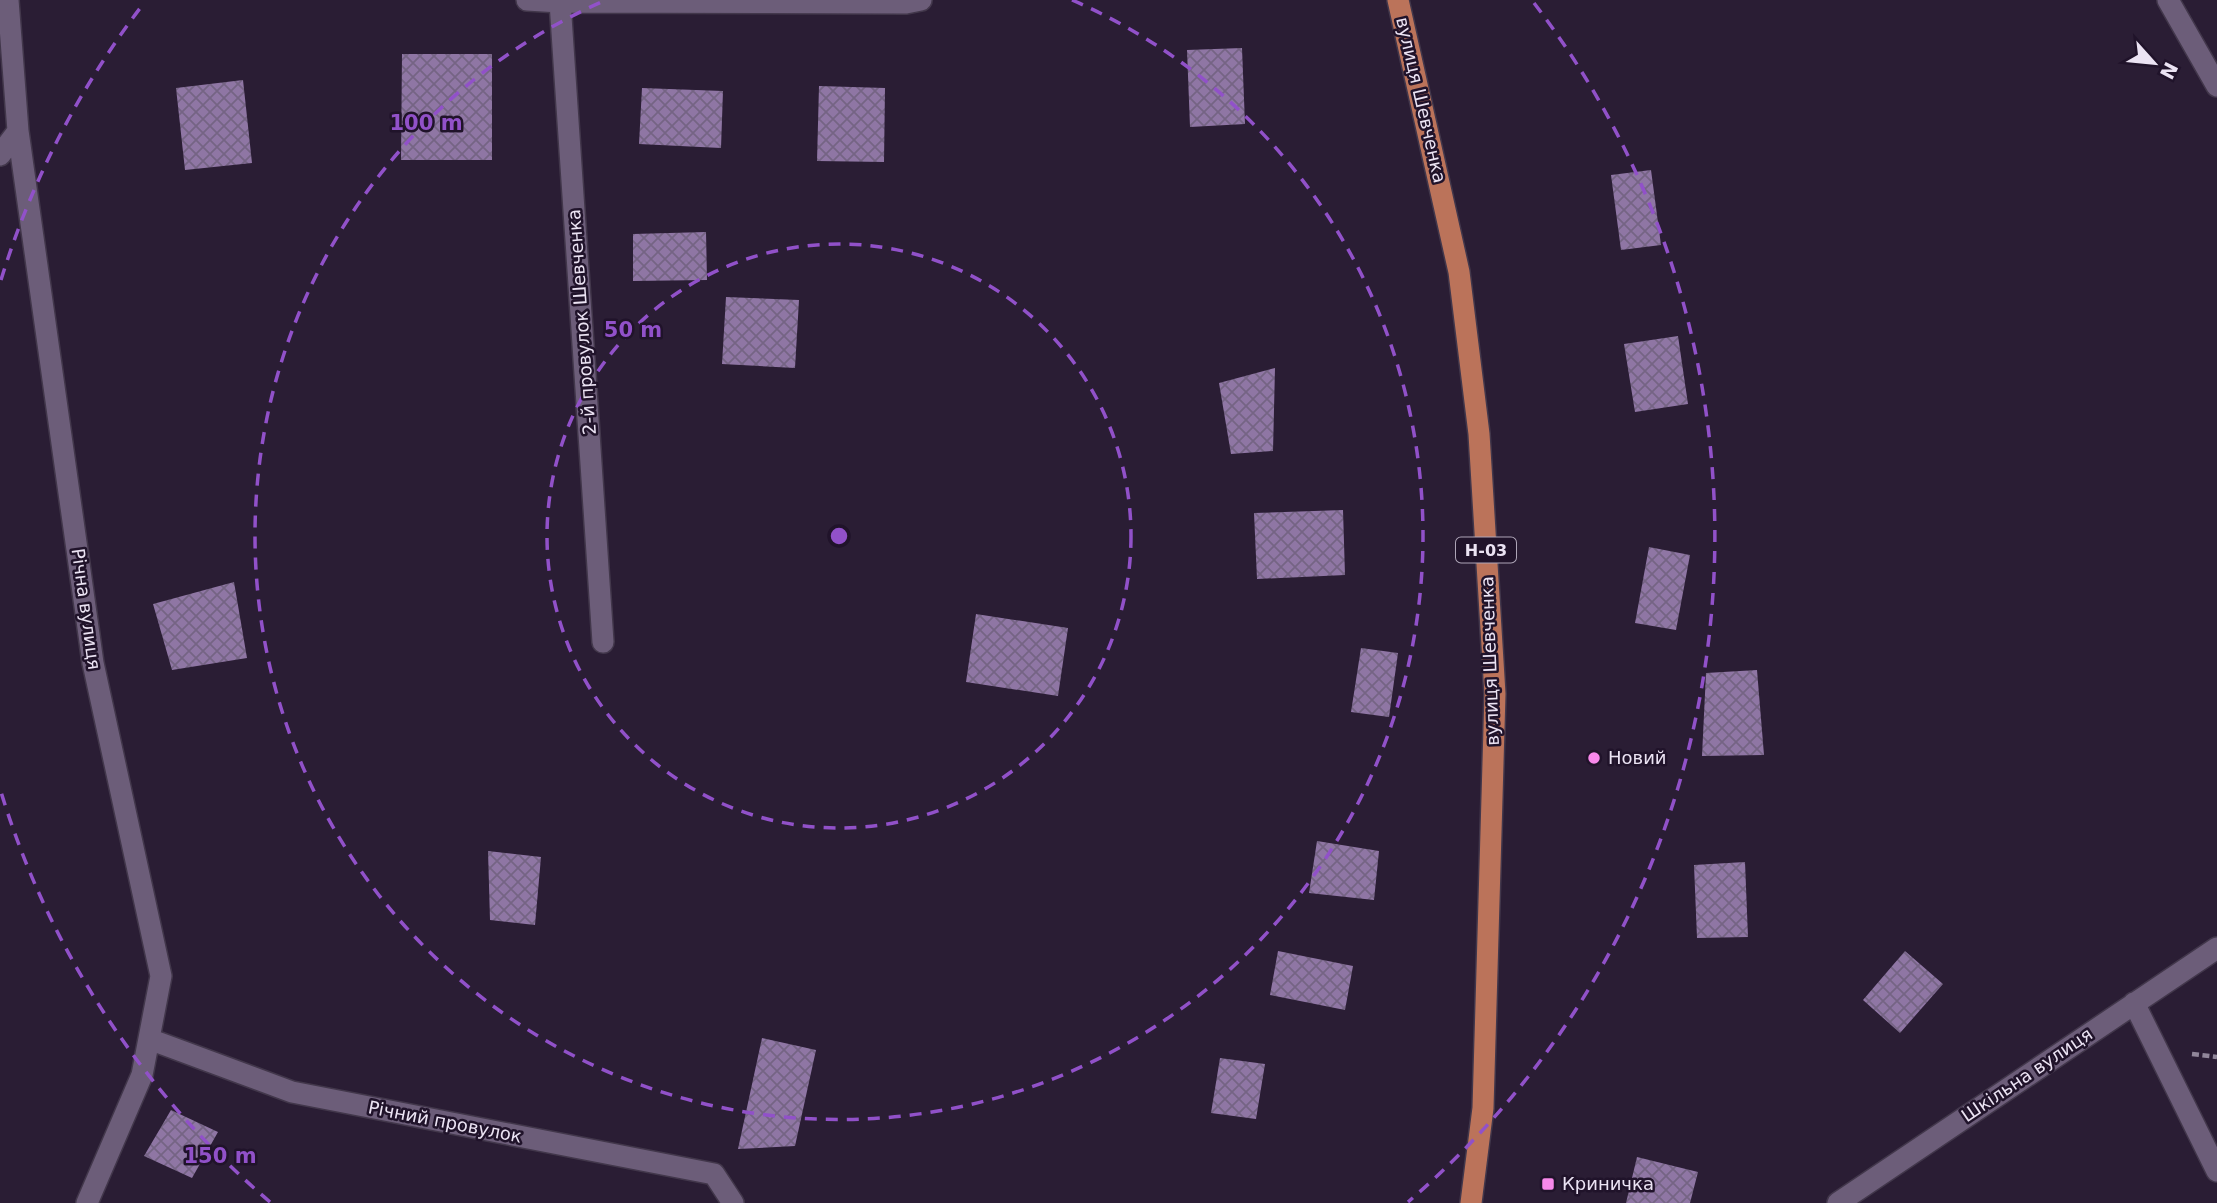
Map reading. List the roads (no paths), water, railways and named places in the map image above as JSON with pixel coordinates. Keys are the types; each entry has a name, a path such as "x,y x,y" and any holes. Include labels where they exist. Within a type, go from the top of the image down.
{"main road":[{"name":"вулиця Шевченка","path":"1398,0 1459,272 1480,448 1495,694 1483,1108 1471,1203"}],"street":[{"name":"Річна вулиця","path":"8,0 18,131 93,663 161,976 142,1075 88,1203"},
{"path":"527,0 906,4 921,0"},
{"path":"2168,0 2217,86"},
{"name":"2-й провулок Шевченка","path":"560,2 603,642"},
{"path":"0,155 18,131"},
{"name":"Шкільна вулиця","path":"1838,1203 2217,948"},
{"path":"2134,1003 2217,1171"},
{"name":"Річний провулок","path":"149,1040 292,1092 713,1174 733,1203"}],"place":[{"name":"Новий","path":"1594,758"},
{"name":"Криничка","path":"1548,1184"}]}
